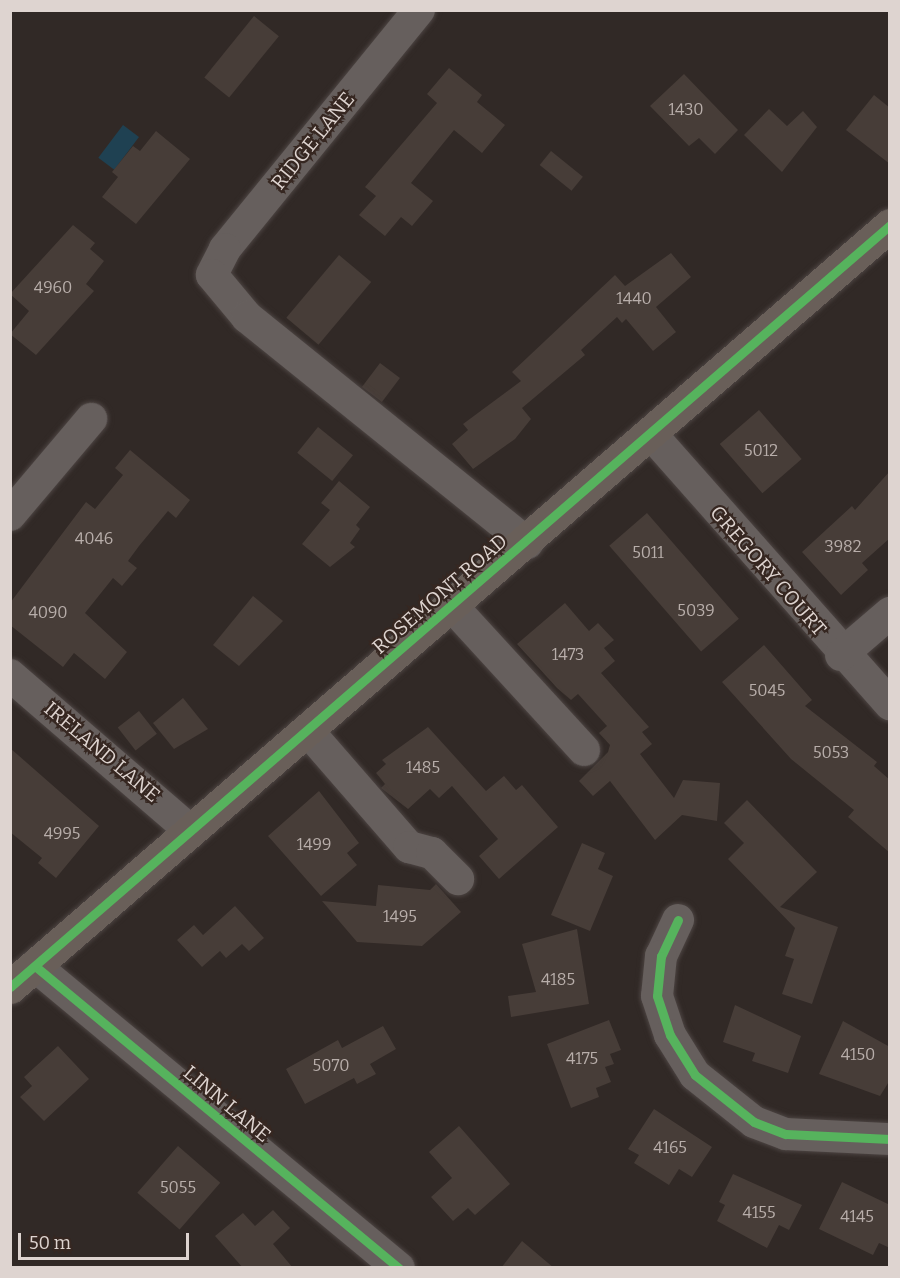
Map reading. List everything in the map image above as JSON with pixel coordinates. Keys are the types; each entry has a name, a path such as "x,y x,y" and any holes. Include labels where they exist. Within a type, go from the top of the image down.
{"main road":[{"name":"ROSEMONT ROAD","path":"10,987 527,543 890,225"}],"street":[{"name":"RIDGE LANE","path":"419,10 225,249 212,275 247,317 527,543"},
{"path":"10,515 91,419"},
{"name":"GREGORY COURT","path":"651,434 842,655 890,704"},
{"path":"453,607 584,750"},
{"path":"842,655 890,613"},
{"name":"IRELAND LANE","path":"10,675 191,831"},
{"path":"308,731 409,848 432,853 458,879"},
{"path":"678,920 662,956 657,996 670,1035 695,1076 745,1117 786,1134 890,1139"},
{"name":"LINN LANE","path":"35,966 399,1268"}],"water":[{"path":"123,125 139,137 114,170 98,158"}],"building":[{"path":"254,16 279,36 229,98 204,77"},
{"path":"449,68 482,95 477,102 505,125 482,153 454,130 411,183 433,201 412,226 401,217 385,236 359,215 376,196 365,187 437,103 427,94"},
{"path":"684,74 738,130 715,154 699,138 689,146 650,106"},
{"path":"874,95 890,108 890,164 846,130"},
{"path":"769,109 787,126 803,111 817,127 782,172 744,135"},
{"path":"156,131 190,159 136,224 102,197 118,177 112,172 133,146 140,151"},
{"path":"551,151 583,177 572,191 540,165"},
{"path":"73,225 95,243 90,249 104,261 86,284 94,291 36,355 10,334 29,311 10,294"},
{"path":"671,253 691,277 656,307 676,332 653,351 626,319 622,323 617,317 581,350 585,355 522,408 531,419 515,439 473,469 452,444 468,430 463,424 521,381 512,372 615,275 625,286"},
{"path":"339,255 371,282 318,345 286,318"},
{"path":"380,363 400,378 382,402 362,387"},
{"path":"759,410 802,459 762,493 720,444"},
{"path":"318,427 353,455 332,481 297,453"},
{"path":"130,450 190,500 176,518 168,511 139,546 128,561 137,568 122,586 113,578 85,613 127,652 105,679 74,653 63,667 10,625 10,603 86,502 95,509 123,475 115,468"},
{"path":"890,471 890,538 862,563 868,570 841,595 802,552 852,506 855,510"},
{"path":"339,481 370,507 356,525 360,529 350,543 355,547 330,567 302,544 330,510 321,503"},
{"path":"647,513 739,619 701,651 609,546"},
{"path":"253,596 283,621 239,666 213,645"},
{"path":"565,603 589,631 598,623 614,640 604,648 615,661 601,673 649,727 642,732 652,744 640,754 674,798 683,780 720,783 717,821 682,815 655,840 610,781 593,796 579,781 608,752 610,745 599,733 607,726 578,694 571,700 557,688 517,644"},
{"path":"764,645 812,700 805,706 877,762 874,766 890,780 890,853 848,817 854,810 791,759 722,682"},
{"path":"183,698 208,729 174,749 153,723"},
{"path":"139,711 157,734 136,750 118,728"},
{"path":"428,727 486,791 504,776 516,790 522,785 558,827 499,879 479,856 498,839 452,786 439,798 430,789 408,809 381,788 385,784 376,773 386,764 382,760"},
{"path":"10,748 99,826 56,878 38,863 42,858 10,832"},
{"path":"319,791 359,843 347,853 357,865 321,896 268,836"},
{"path":"747,800 817,872 780,907 838,927 812,1004 782,994 794,959 785,956 795,928 728,859 744,843 724,823"},
{"path":"582,843 605,853 598,869 613,876 590,931 551,915"},
{"path":"436,884 461,912 422,946 357,942 322,901 376,906 378,885 430,890"},
{"path":"235,906 264,938 249,951 242,944 226,958 220,951 202,967 177,940 194,925 203,935"},
{"path":"577,929 589,1004 511,1017 508,996 536,992 522,944"},
{"path":"735,1005 801,1036 788,1073 752,1061 755,1053 723,1042"},
{"path":"609,1020 621,1050 610,1054 614,1064 605,1067 611,1082 596,1088 599,1097 571,1108 547,1044"},
{"path":"843,1021 890,1047 890,1080 880,1096 819,1074"},
{"path":"383,1026 396,1049 370,1064 376,1074 357,1084 354,1078 305,1104 286,1069 338,1040 342,1048"},
{"path":"58,1046 89,1079 44,1121 20,1097 32,1086 24,1077"},
{"path":"654,1109 712,1147 692,1177 679,1169 669,1185 634,1163 639,1155 628,1149"},
{"path":"459,1126 510,1184 475,1215 468,1208 453,1221 431,1197 452,1178 429,1152"},
{"path":"178,1146 220,1183 180,1230 137,1193"},
{"path":"733,1174 802,1205 789,1230 779,1225 767,1248 717,1221 725,1205 719,1202"},
{"path":"842,1182 890,1205 890,1248 879,1243 873,1255 819,1229"},
{"path":"273,1210 290,1228 273,1244 293,1268 243,1268 215,1236 243,1213 255,1226"},
{"path":"522,1241 554,1268 501,1268"}],"cycle path":[{"path":"10,987 890,225"},
{"path":"678,920 661,956 657,996 670,1035 695,1075 754,1122 786,1134 890,1139"},
{"path":"35,966 399,1268"}]}
